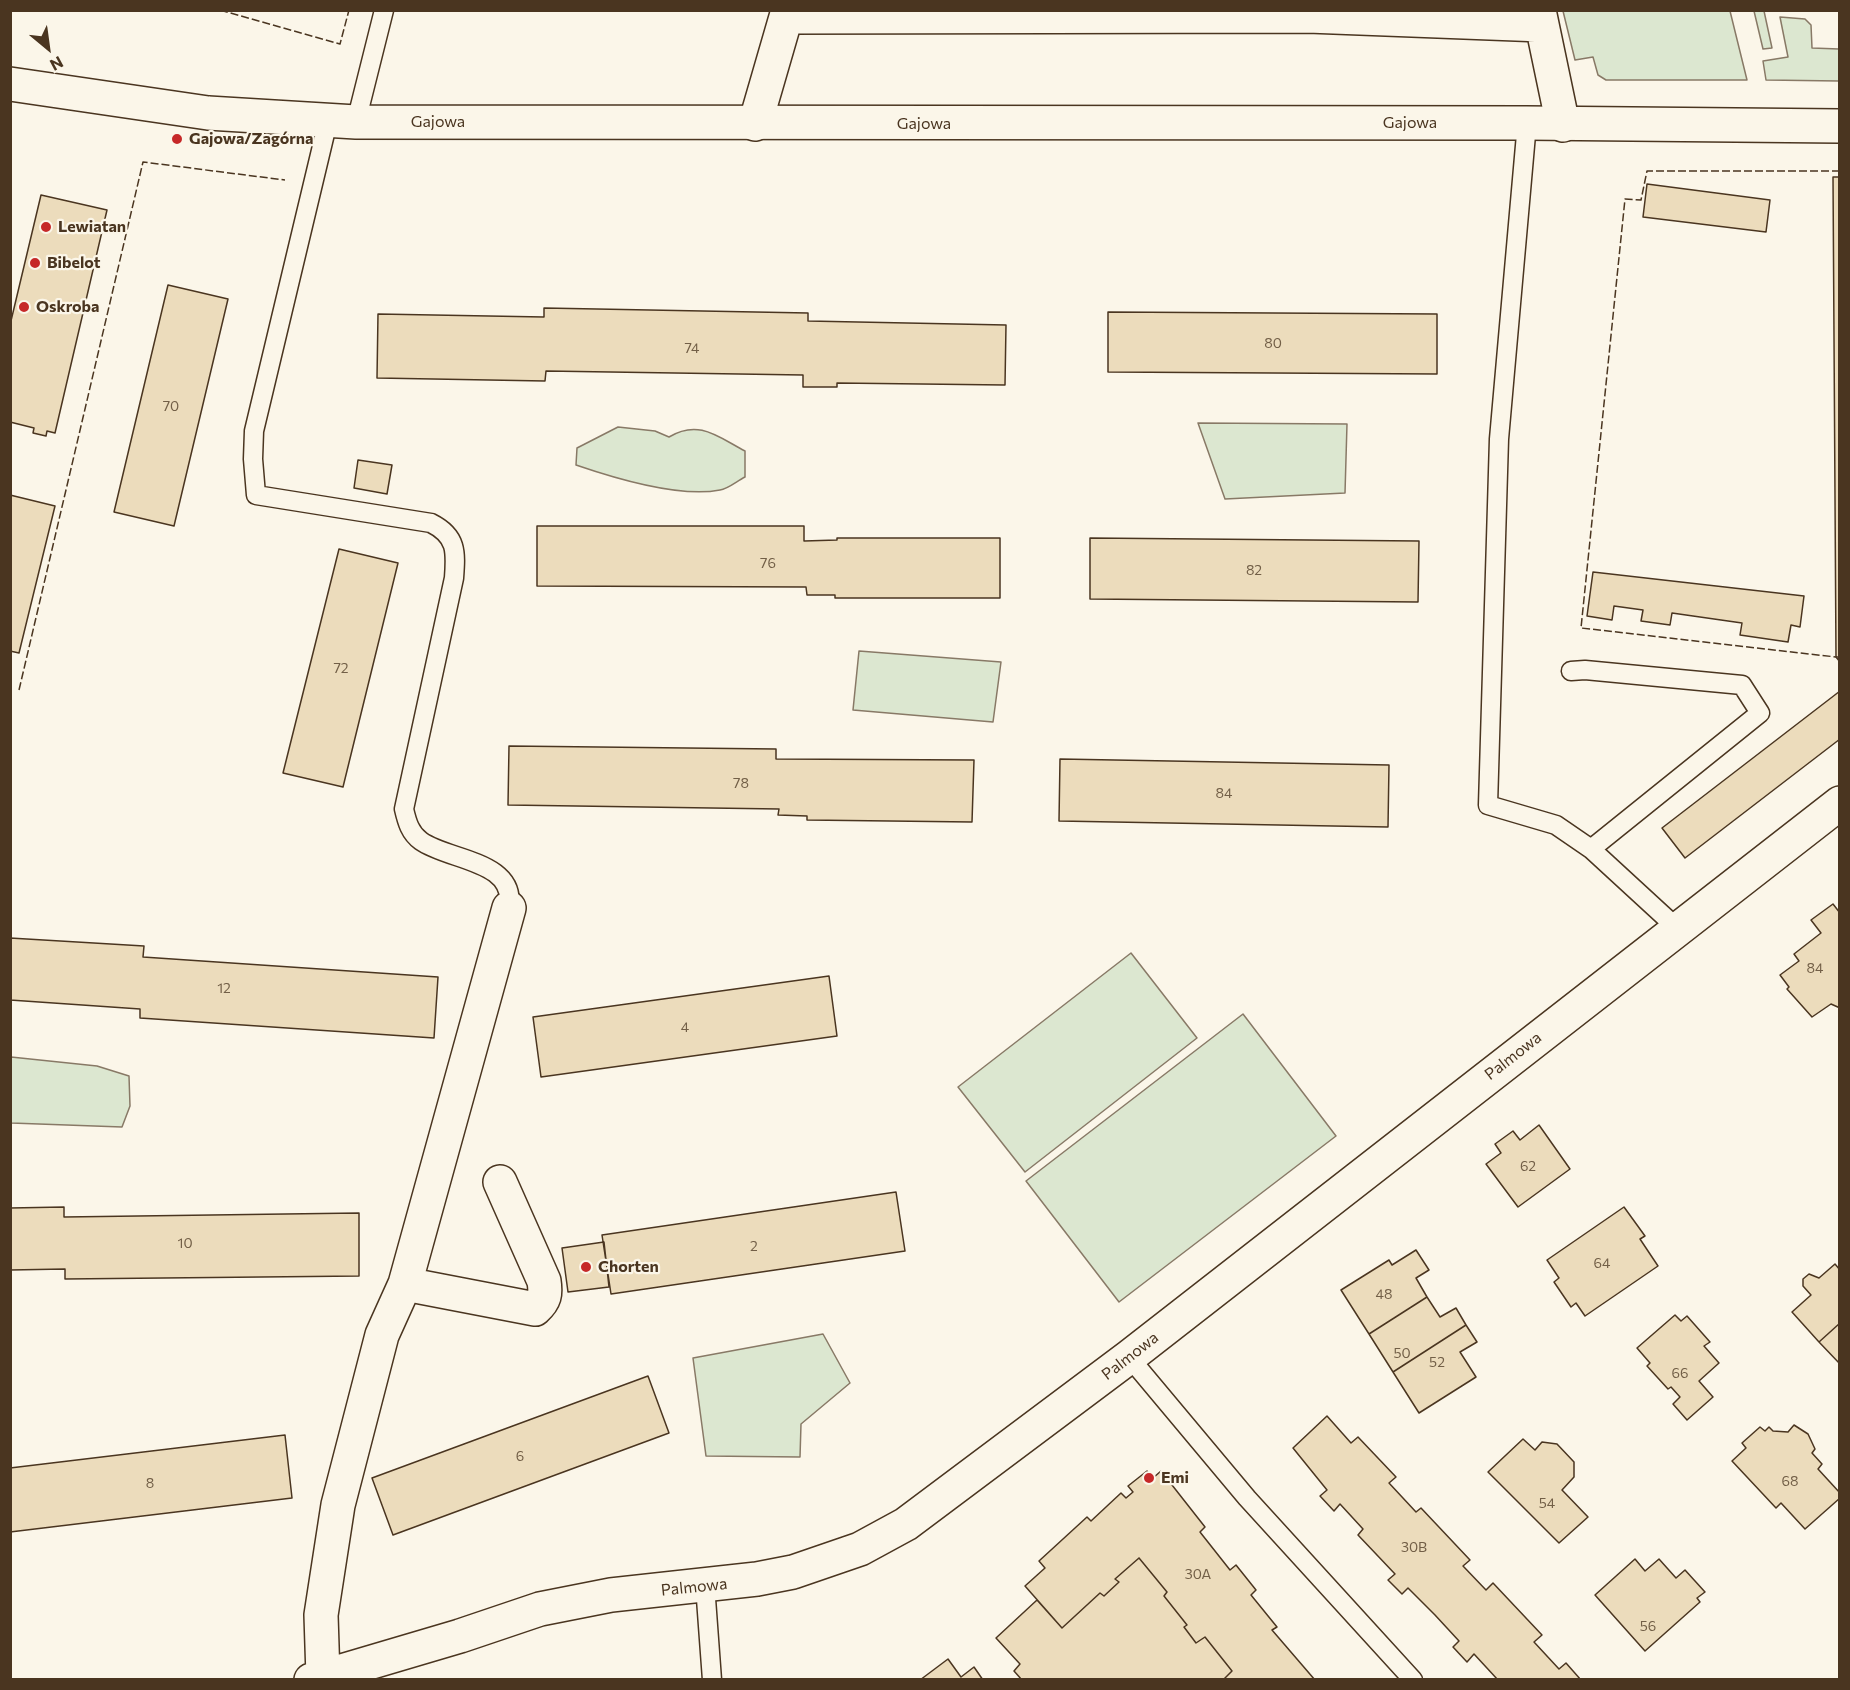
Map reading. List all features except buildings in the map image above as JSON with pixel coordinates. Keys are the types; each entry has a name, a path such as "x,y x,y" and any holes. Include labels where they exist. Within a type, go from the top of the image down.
{"street":[{"path":"755,124 786,17 1307,13 1541,18 1563,125"},
{"name":"Gajowa","path":"10,84 208,113 342,122 1527,123 1839,126"},
{"name":"Palmowa","path":"319,1679 540,1609 611,1595 705,1585 794,1572 860,1549 883,1537 942,1500 1129,1357 1839,803"},
{"path":"319,1679 320,1628 338,1505 382,1335 405,1284 509,908"},
{"path":"405,1284 535,1309 543,1301 546,1292 544,1281 500,1182"}],"lane":[{"path":"384,10 342,122 254,431 253,459 256,495 431,523 445,530 453,544 454,578 404,809 407,823 422,842 481,866 503,879 509,887 509,908"},
{"path":"1527,123 1499,439 1488,805 1556,825 1591,849 1678,929"},
{"path":"1571,672 1586,670 1742,685 1760,713 1591,849"},
{"path":"1129,1357 1246,1498 1413,1680"},
{"path":"705,1585 712,1680"}],"green space":[{"path":"1563,11 1730,11 1747,80 1606,80 1598,75 1593,57 1575,60"},
{"path":"1754,11 1764,11 1772,48 1763,49"},
{"path":"1780,17 1805,19 1811,25 1812,48 1839,49 1839,81 1766,80 1763,61 1788,57"},
{"path":"1198,423 1347,424 1345,493 1225,499"},
{"path":"618,427 655,431 669,437 690,430 708,432 745,451 745,477 723,489 704,492 686,491 628,481 576,465 577,448"},
{"path":"859,651 1001,662 993,722 853,710"},
{"path":"1131,953 1197,1038 1025,1172 958,1087"},
{"path":"1243,1014 1336,1136 1119,1302 1026,1181"},
{"path":"11,1057 97,1066 129,1076 130,1106 122,1127 11,1123"},
{"path":"823,1334 850,1383 801,1424 800,1457 706,1456 693,1358"}],"fence":[{"path":"220,10 340,44 349,10"},
{"path":"19,690 143,162 285,180"},
{"path":"1840,171 1647,171 1641,200 1625,199 1581,628 1836,657 1840,662"}],"place":[{"name":"Gajowa/Zagórna","path":"177,139"},
{"name":"Lewiatan","path":"46,227"},
{"name":"Bibelot","path":"35,263"},
{"name":"Oskroba","path":"24,307"},
{"name":"Chorten","path":"586,1267"},
{"name":"Emi","path":"1149,1478"}]}
